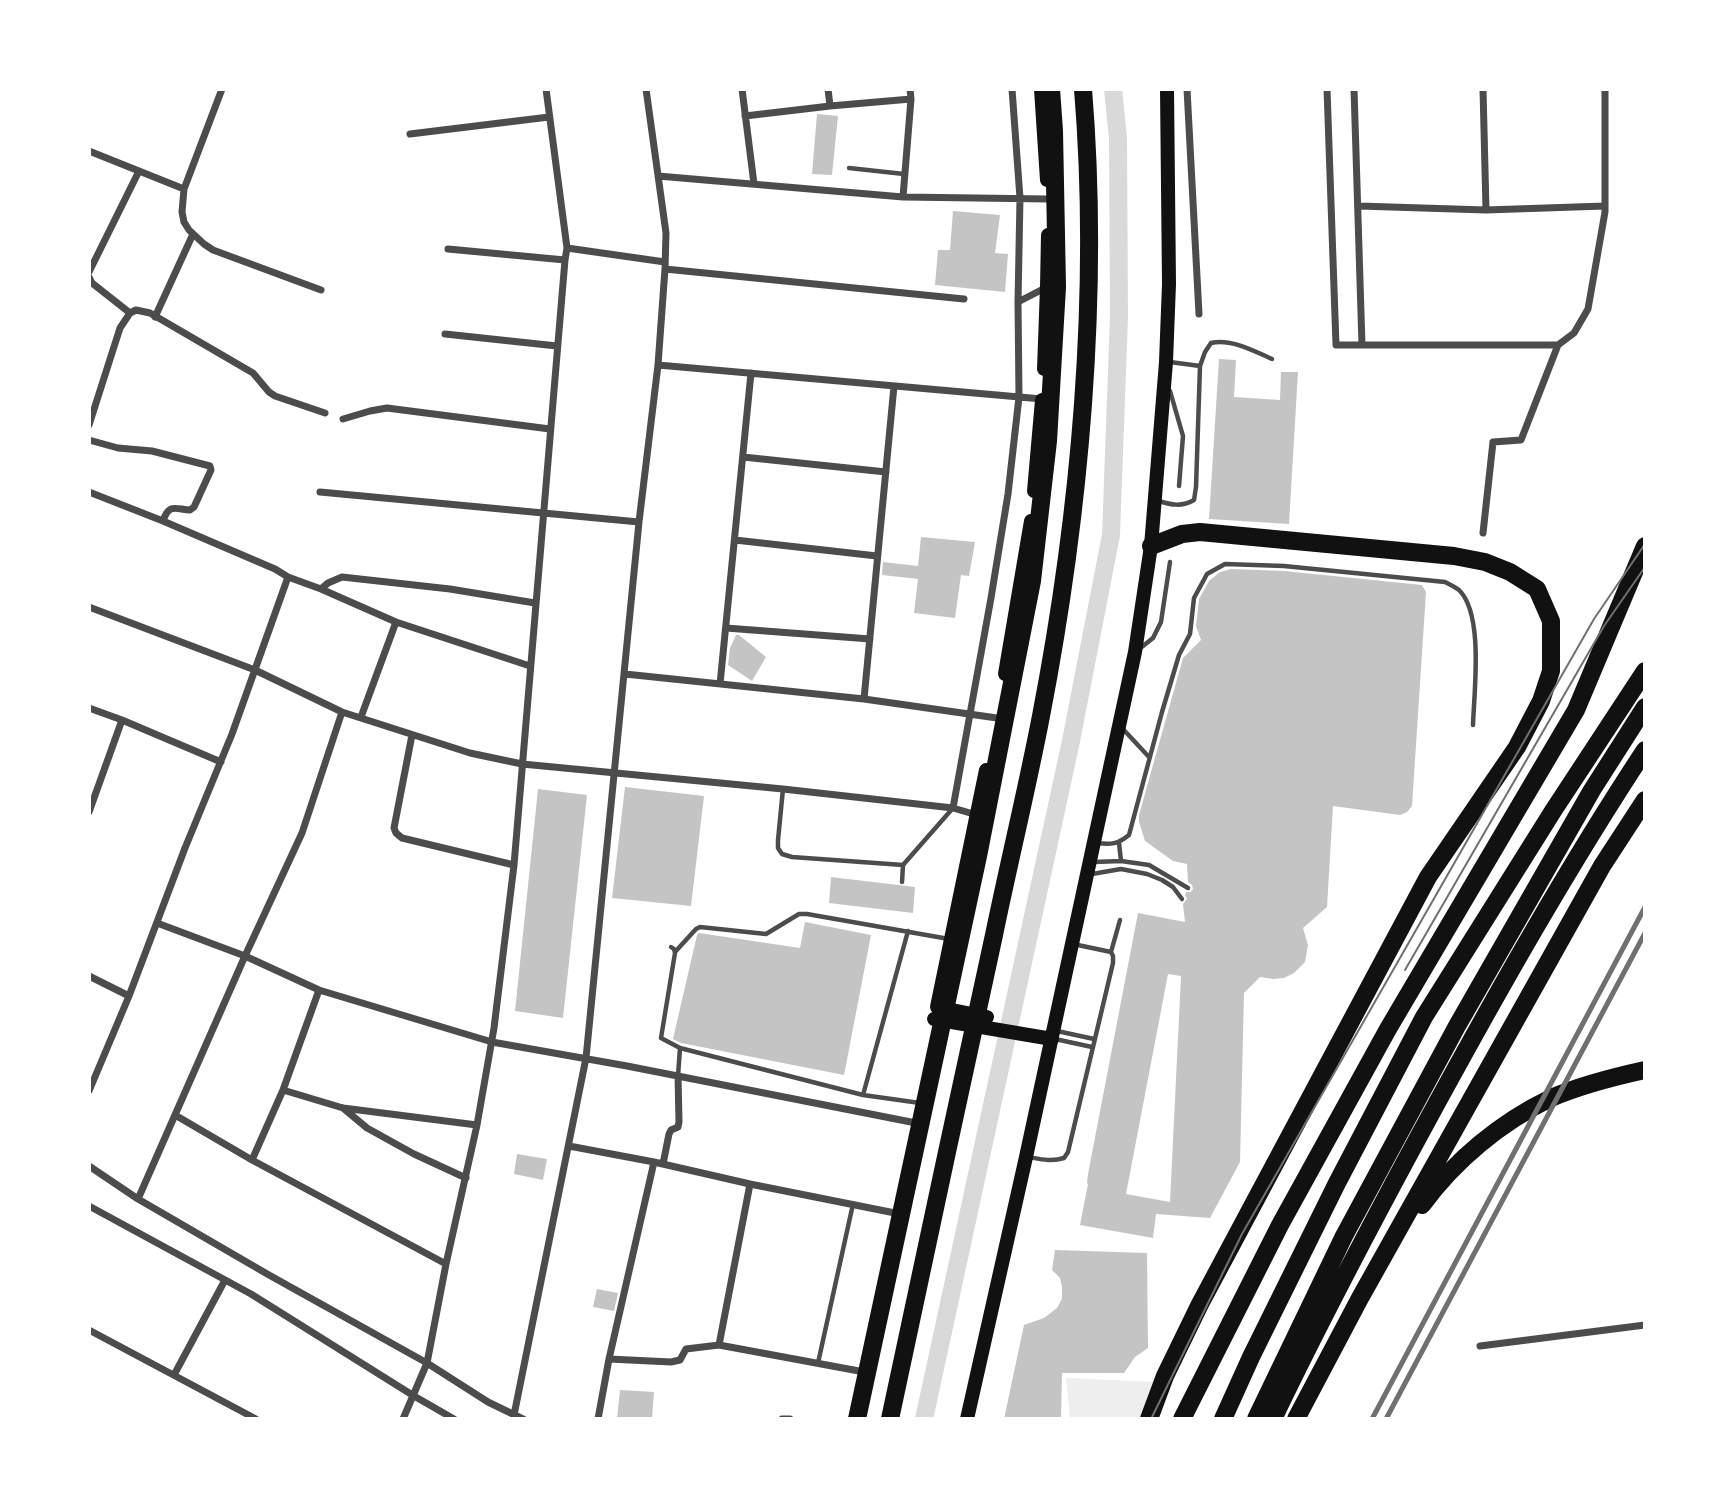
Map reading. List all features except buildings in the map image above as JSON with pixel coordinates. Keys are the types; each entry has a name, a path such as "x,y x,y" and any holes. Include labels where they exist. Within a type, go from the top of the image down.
{"highway":[{"path":"857,1419 978,856 1032,581 1048,441 1056,287 1051,89"},
{"path":"890,1419 1041,715 1067,555 1082,418 1089,266 1083,89"},
{"path":"1149,1419 1165,1376 1200,1304 1428,877 1517,747 1541,701 1551,671 1552,638 1551,621 1537,589 1510,572 1485,562 1441,554 1200,531 1182,534 1151,546"},
{"path":"1182,1419 1280,1225 1388,1029 1576,710 1645,546"},
{"path":"1223,1419 1337,1183 1424,1017 1553,811 1645,671"},
{"path":"1256,1419 1344,1236 1457,1026 1592,790 1645,707"},
{"path":"1273,1419 1361,1242 1486,1012 1610,803 1645,750"},
{"path":"1296,1419 1360,1298 1602,866 1645,800"},
{"path":"1360,1298 1432,1192 1459,1162 1479,1145 1530,1110 1573,1089 1645,1070"}],"main road":[{"path":"850,1419 916,1123 950,939 997,718 1032,511 1042,399 1047,287 1048,199 1041,89"},
{"path":"967,1419 1135,652 1151,546 1166,368 1169,284 1167,89"},
{"path":"936,1013 1053,1035"}],"street":[{"path":"222,89 184,189 184,222 193,234 213,250 321,290"},
{"path":"403,1419 427,1363 477,1125 492,1042 514,865 567,248 546,89"},
{"path":"514,1415 586,1058 657,365 666,233 646,89"},
{"path":"742,89 754,184"},
{"path":"828,89 830,106"},
{"path":"903,197 910,89"},
{"path":"1187,89 1199,314"},
{"path":"1327,89 1336,345 1558,345"},
{"path":"1354,89 1362,345"},
{"path":"1483,89 1486,210"},
{"path":"1483,533 1493,442 1521,440 1558,345 1574,333 1588,309 1605,206 1605,89"},
{"path":"953,808 1008,494 1019,397 1020,198 1012,90"},
{"path":"745,117 911,99"},
{"path":"410,134 549,117"},
{"path":"89,151 184,189"},
{"path":"130,313 92,283 89,275 139,171"},
{"path":"658,176 903,197 1048,199"},
{"path":"1359,206 1486,210 1605,206"},
{"path":"155,317 193,234"},
{"path":"567,248 665,266 964,299"},
{"path":"448,249 565,260"},
{"path":"1018,302 1047,287"},
{"path":"89,425 120,328 133,310 155,317 253,373 275,396 325,413"},
{"path":"445,334 558,346"},
{"path":"657,365 1042,399"},
{"path":"720,684 751,373"},
{"path":"864,699 894,386"},
{"path":"344,419 387,408 550,429"},
{"path":"89,440 110,446 152,451 210,466 211,470 194,507 190,510 175,507 169,509 163,521"},
{"path":"743,457 886,472"},
{"path":"89,492 163,521 396,622 530,666"},
{"path":"320,492 639,522"},
{"path":"734,540 877,556"},
{"path":"89,1091 232,734 288,577"},
{"path":"321,589 342,577 450,589 536,603"},
{"path":"89,607 255,670 342,712 470,753 522,764 953,808 977,815"},
{"path":"361,717 396,622"},
{"path":"726,628 870,639"},
{"path":"625,674 864,699 997,718"},
{"path":"89,708 221,762"},
{"path":"138,1199 302,833 342,712"},
{"path":"89,812 122,720"},
{"path":"412,735 394,828 396,833 402,838 514,865"},
{"path":"157,923 245,956 319,990 492,1042 916,1123"},
{"path":"89,976 129,996"},
{"path":"252,1160 283,1090 319,990"},
{"path":"663,1164 669,1134 678,1127 679,1122 678,1076"},
{"path":"283,1090 343,1108 477,1125"},
{"path":"343,1108 382,1137 466,1178"},
{"path":"175,1115 252,1160 446,1264"},
{"path":"569,1146 895,1213"},
{"path":"598,1419 654,1162"},
{"path":"89,1166 138,1199 427,1363 488,1402 523,1419"},
{"path":"719,1345 750,1184"},
{"path":"89,1206 251,1294 454,1419"},
{"path":"174,1375 225,1280"},
{"path":"1480,1346 1645,1325"},
{"path":"89,1330 256,1419"},
{"path":"609,1359 671,1362 681,1360 686,1349 719,1345 859,1371"},
{"path":"235,1419 240,1410"},
{"path":"782,1419 790,1419"}],"lane":[{"path":"849,167 904,174"},
{"path":"1155,500 1172,505 1187,505 1194,500 1200,366 1211,343 1220,340 1272,359"},
{"path":"1180,486 1183,436 1166,368 1200,366"},
{"path":"1135,652 1153,638 1161,622 1170,562"},
{"path":"1094,843 1119,843 1129,835 1178,655 1190,634 1194,598 1207,574 1225,564 1284,566 1432,580 1453,586 1460,591 1470,610 1475,629 1473,725"},
{"path":"1119,724 1149,757"},
{"path":"783,789 778,840 778,848 782,854 903,865"},
{"path":"902,882 903,865 953,808"},
{"path":"1119,843 1121,861"},
{"path":"1088,868 1121,861 1149,865 1188,888"},
{"path":"1088,868 1121,869 1147,874 1173,887 1182,900"},
{"path":"920,1103 863,1095 680,1048 662,1038 675,953 700,927 766,934 799,914 950,939"},
{"path":"1026,1157 1057,1160 1064,1158 1068,1152 1113,963 1111,952 1120,920"},
{"path":"863,1095 908,931"},
{"path":"1072,944 1111,952"},
{"path":"671,947 675,953"},
{"path":"1053,1035 1094,1039"},
{"path":"1053,1035 1092,1047"},
{"path":"678,1076 680,1048"},
{"path":"818,1363 853,1204"}],"shaded area":[{"path":"1066,1378 1156,1382 1142,1419 1070,1419"}],"waterway":[{"path":"924,1419 1071,741 1111,535 1119,317 1118,138 1113,89"}],"tram line":[{"path":"1151,1419 1242,1234 1594,619 1645,544"},
{"path":"1405,970 1604,626 1645,567"}],"railway":[{"path":"1372,1419 1645,907"},
{"path":"1386,1419 1645,933"}]}
